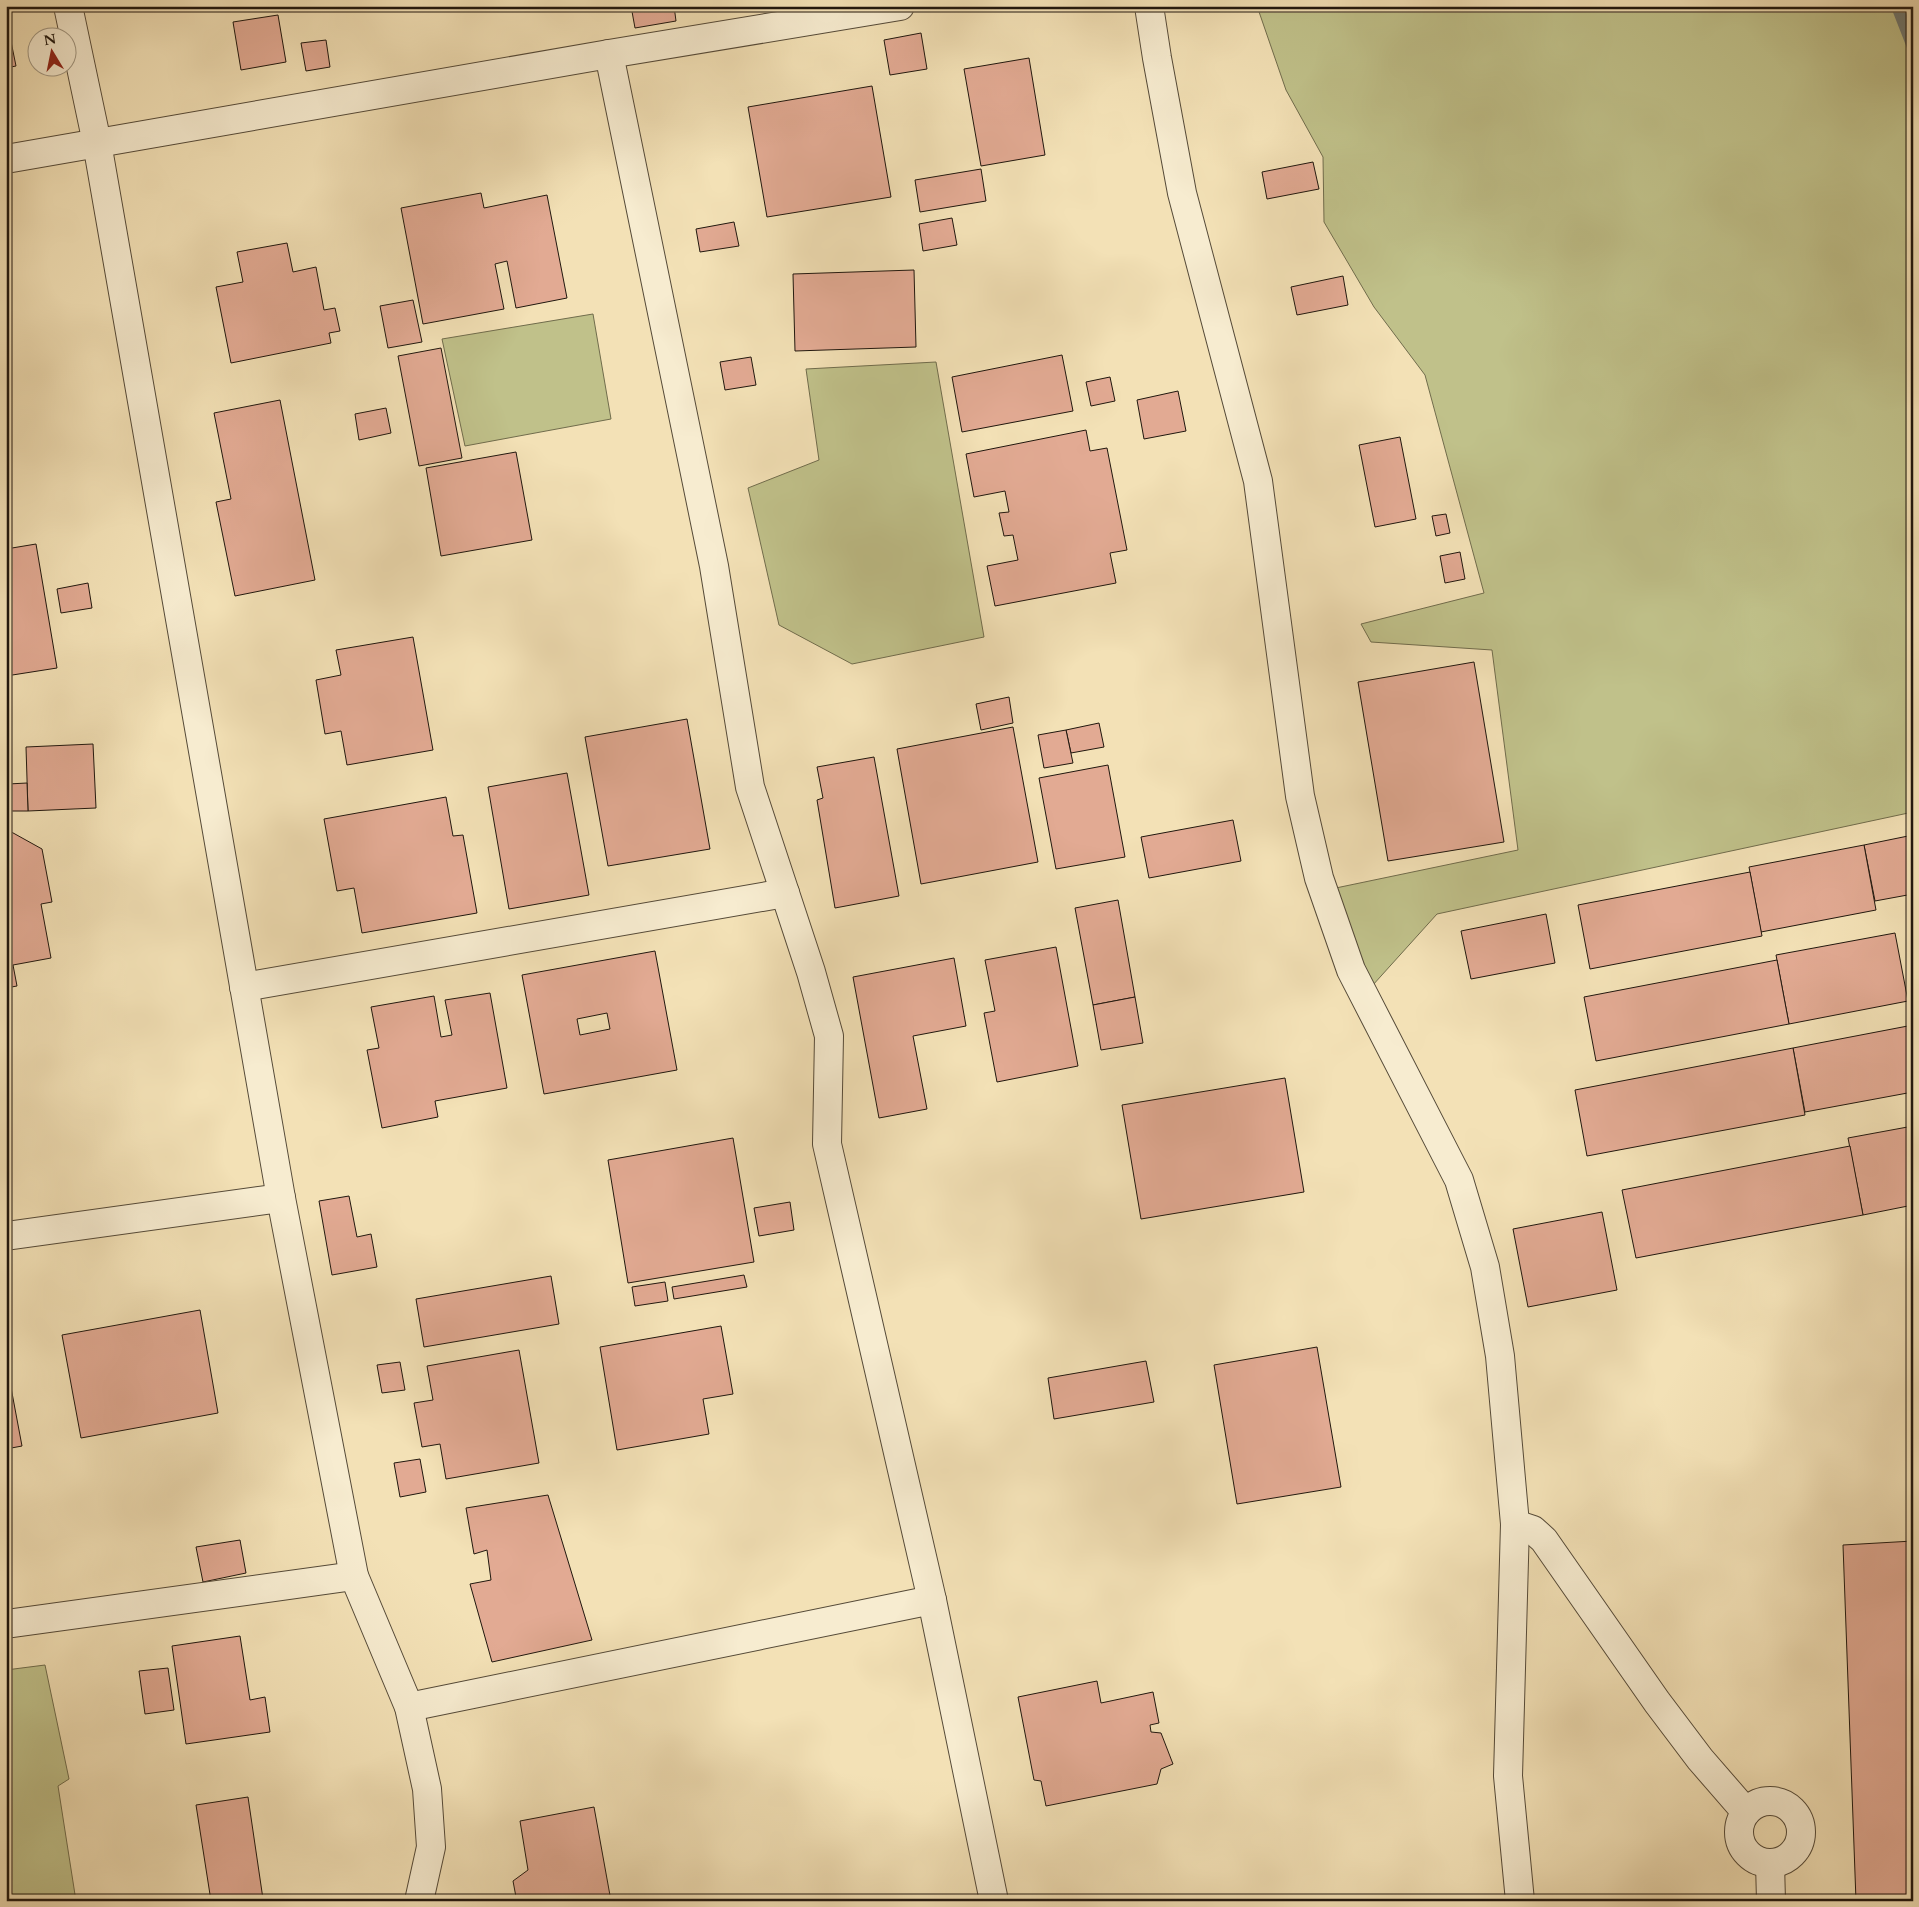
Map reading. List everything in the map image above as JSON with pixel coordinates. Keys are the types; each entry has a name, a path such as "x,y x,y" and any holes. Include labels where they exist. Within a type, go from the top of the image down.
{"street":[{"path":"68,6 97,143 281,1198 354,1576 409,1707 427,1789 431,1847 419,1901"},
{"path":"6,159 609,54 900,6"},
{"path":"1150,6 1157,58 1182,193 1258,481 1300,796 1319,878 1351,970 1459,1180 1485,1267 1500,1356 1514,1524 1508,1776 1520,1901"},
{"path":"609,54 714,566 750,788 811,972 829,1036 826,1144 932,1600 994,1901"},
{"path":"244,987 785,893"},
{"path":"6,1236 281,1198"},
{"path":"1514,1524 1533,1530 1544,1540 1657,1702 1700,1759 1746,1812"},
{"path":"6,1624 354,1576"},
{"path":"409,1707 932,1600"},
{"path":"1770,1800 1784,1803 1796,1812 1801,1824 1801,1839 1795,1852 1784,1860 1770,1864 1756,1860 1745,1851 1740,1839 1739,1824 1746,1812 1756,1803 1770,1800"},
{"path":"1770,1864 1771,1901"}],"green space":[{"path":"1257,6 1913,6 1913,812 1437,914 1372,986 1331,889 1518,850 1492,650 1371,642 1361,624 1484,593 1425,375 1374,307 1324,222 1323,157 1286,90"},
{"path":"593,314 611,419 465,446 442,339"},
{"path":"936,362 984,637 852,664 779,625 748,488 819,460 806,369"},
{"path":"45,1665 69,1779 58,1786 76,1901 6,1901 6,1670"}],"building":[{"path":"631,6 674,6 676,21 635,28"},
{"path":"278,15 286,62 241,70 233,22"},
{"path":"6,17 16,66 6,68"},
{"path":"921,33 927,69 890,75 884,40"},
{"path":"326,40 330,67 306,71 301,43"},
{"path":"1029,58 1045,155 981,166 964,69"},
{"path":"872,86 891,197 767,217 748,107"},
{"path":"1313,162 1319,189 1267,199 1262,172"},
{"path":"981,169 986,201 920,212 915,180"},
{"path":"481,193 484,208 547,195 567,298 516,308 507,261 495,264 504,309 423,324 401,208"},
{"path":"952,218 957,245 923,251 919,224"},
{"path":"734,222 739,246 700,252 696,229"},
{"path":"287,243 293,272 316,267 324,310 335,308 340,331 329,333 331,343 231,363 216,287 243,282 237,252"},
{"path":"914,270 916,347 795,351 793,274"},
{"path":"1343,276 1348,305 1297,315 1291,287"},
{"path":"413,300 422,342 388,348 380,306"},
{"path":"441,348 462,458 419,466 398,356"},
{"path":"1062,355 1073,411 962,432 952,377"},
{"path":"751,357 756,385 725,390 720,362"},
{"path":"1110,377 1115,401 1091,406 1086,382"},
{"path":"1178,391 1186,431 1144,439 1137,400"},
{"path":"280,400 315,580 235,596 216,502 231,499 214,413"},
{"path":"386,408 391,433 359,440 355,414"},
{"path":"1086,430 1090,451 1107,448 1127,550 1110,553 1116,583 995,606 987,566 1018,560 1013,535 1004,536 999,513 1009,512 1005,491 974,497 966,454"},
{"path":"1400,437 1416,519 1375,527 1359,445"},
{"path":"516,452 532,540 441,556 426,468"},
{"path":"1446,514 1450,533 1436,536 1432,516"},
{"path":"36,544 57,668 6,676 6,549"},
{"path":"1460,552 1465,579 1445,583 1440,556"},
{"path":"88,583 92,608 61,613 57,589"},
{"path":"413,637 433,750 347,765 341,731 325,734 316,680 341,675 336,650"},
{"path":"1474,662 1504,842 1388,861 1358,682"},
{"path":"1009,697 1013,723 981,730 976,704"},
{"path":"687,719 710,849 608,866 585,737"},
{"path":"1099,723 1104,747 1071,753 1066,730"},
{"path":"1013,727 1038,862 921,884 897,749"},
{"path":"1066,730 1073,763 1044,768 1038,735"},
{"path":"93,744 96,808 28,811 26,747"},
{"path":"874,757 899,896 835,908 817,800 823,798 817,767"},
{"path":"1108,765 1125,857 1056,869 1039,778"},
{"path":"567,773 589,895 509,909 488,787"},
{"path":"27,783 28,811 10,811 8,784"},
{"path":"446,797 453,836 463,835 477,913 362,933 354,888 337,891 324,819"},
{"path":"1233,820 1241,861 1149,878 1141,837"},
{"path":"6,829 42,849 52,902 41,904 51,958 13,965 17,986 6,988"},
{"path":"1913,835 1913,894 1875,901 1864,845"},
{"path":"1864,845 1876,910 1761,932 1749,867"},
{"path":"1750,872 1762,936 1590,969 1578,905"},
{"path":"1118,900 1135,997 1093,1005 1075,908"},
{"path":"1546,914 1555,963 1471,979 1461,931"},
{"path":"1895,933 1908,1001 1789,1024 1776,955"},
{"path":"1056,947 1078,1066 997,1082 984,1013 995,1011 985,960"},
{"path":"655,951 677,1070 544,1094 522,975","holes":["607,1013 610,1029 580,1035 577,1019"]},
{"path":"954,958 966,1026 913,1036 927,1109 879,1118 853,977"},
{"path":"1777,960 1789,1024 1596,1061 1584,997"},
{"path":"490,993 507,1088 435,1101 438,1117 382,1128 367,1050 379,1048 371,1007 434,996 441,1037 452,1035 445,1000"},
{"path":"1135,997 1143,1043 1101,1050 1093,1005"},
{"path":"1913,1025 1913,1092 1805,1112 1793,1048"},
{"path":"1793,1048 1805,1115 1587,1156 1575,1090"},
{"path":"1285,1078 1304,1192 1141,1219 1122,1105"},
{"path":"1913,1126 1913,1205 1863,1215 1848,1138"},
{"path":"733,1138 754,1262 628,1283 608,1160"},
{"path":"1850,1146 1863,1215 1636,1258 1622,1190"},
{"path":"349,1196 357,1237 371,1234 377,1267 332,1275 319,1201"},
{"path":"790,1202 794,1230 759,1236 754,1208"},
{"path":"1602,1212 1617,1290 1528,1307 1513,1229"},
{"path":"744,1275 747,1287 674,1299 672,1287"},
{"path":"551,1276 559,1324 424,1347 416,1299"},
{"path":"665,1282 668,1301 635,1306 632,1287"},
{"path":"200,1310 218,1413 81,1438 62,1335"},
{"path":"721,1326 733,1394 703,1399 709,1434 617,1450 600,1347"},
{"path":"1317,1347 1341,1487 1237,1504 1214,1365"},
{"path":"519,1350 539,1463 446,1479 440,1444 422,1447 414,1403 433,1400 427,1366"},
{"path":"6,1361 22,1446 6,1449"},
{"path":"1146,1361 1154,1402 1054,1419 1048,1378"},
{"path":"400,1362 405,1390 382,1393 377,1365"},
{"path":"420,1459 426,1492 400,1497 394,1463"},
{"path":"548,1495 592,1640 492,1662 470,1584 491,1580 487,1550 474,1554 466,1508"},
{"path":"240,1540 246,1573 203,1582 196,1547"},
{"path":"1913,1541 1913,1901 1856,1901 1843,1545"},
{"path":"240,1636 250,1700 265,1697 270,1732 186,1744 172,1646"},
{"path":"168,1668 174,1710 145,1714 139,1671"},
{"path":"1097,1681 1101,1703 1153,1692 1159,1723 1150,1725 1151,1732 1161,1733 1173,1764 1161,1769 1157,1784 1046,1806 1041,1781 1034,1780 1018,1697"},
{"path":"248,1797 263,1899 251,1901 211,1901 196,1805"},
{"path":"594,1807 611,1901 506,1901 506,1899 516,1897 513,1881 528,1870 520,1821"}],"waterway":[{"path":"1897,6 1913,47"}]}
